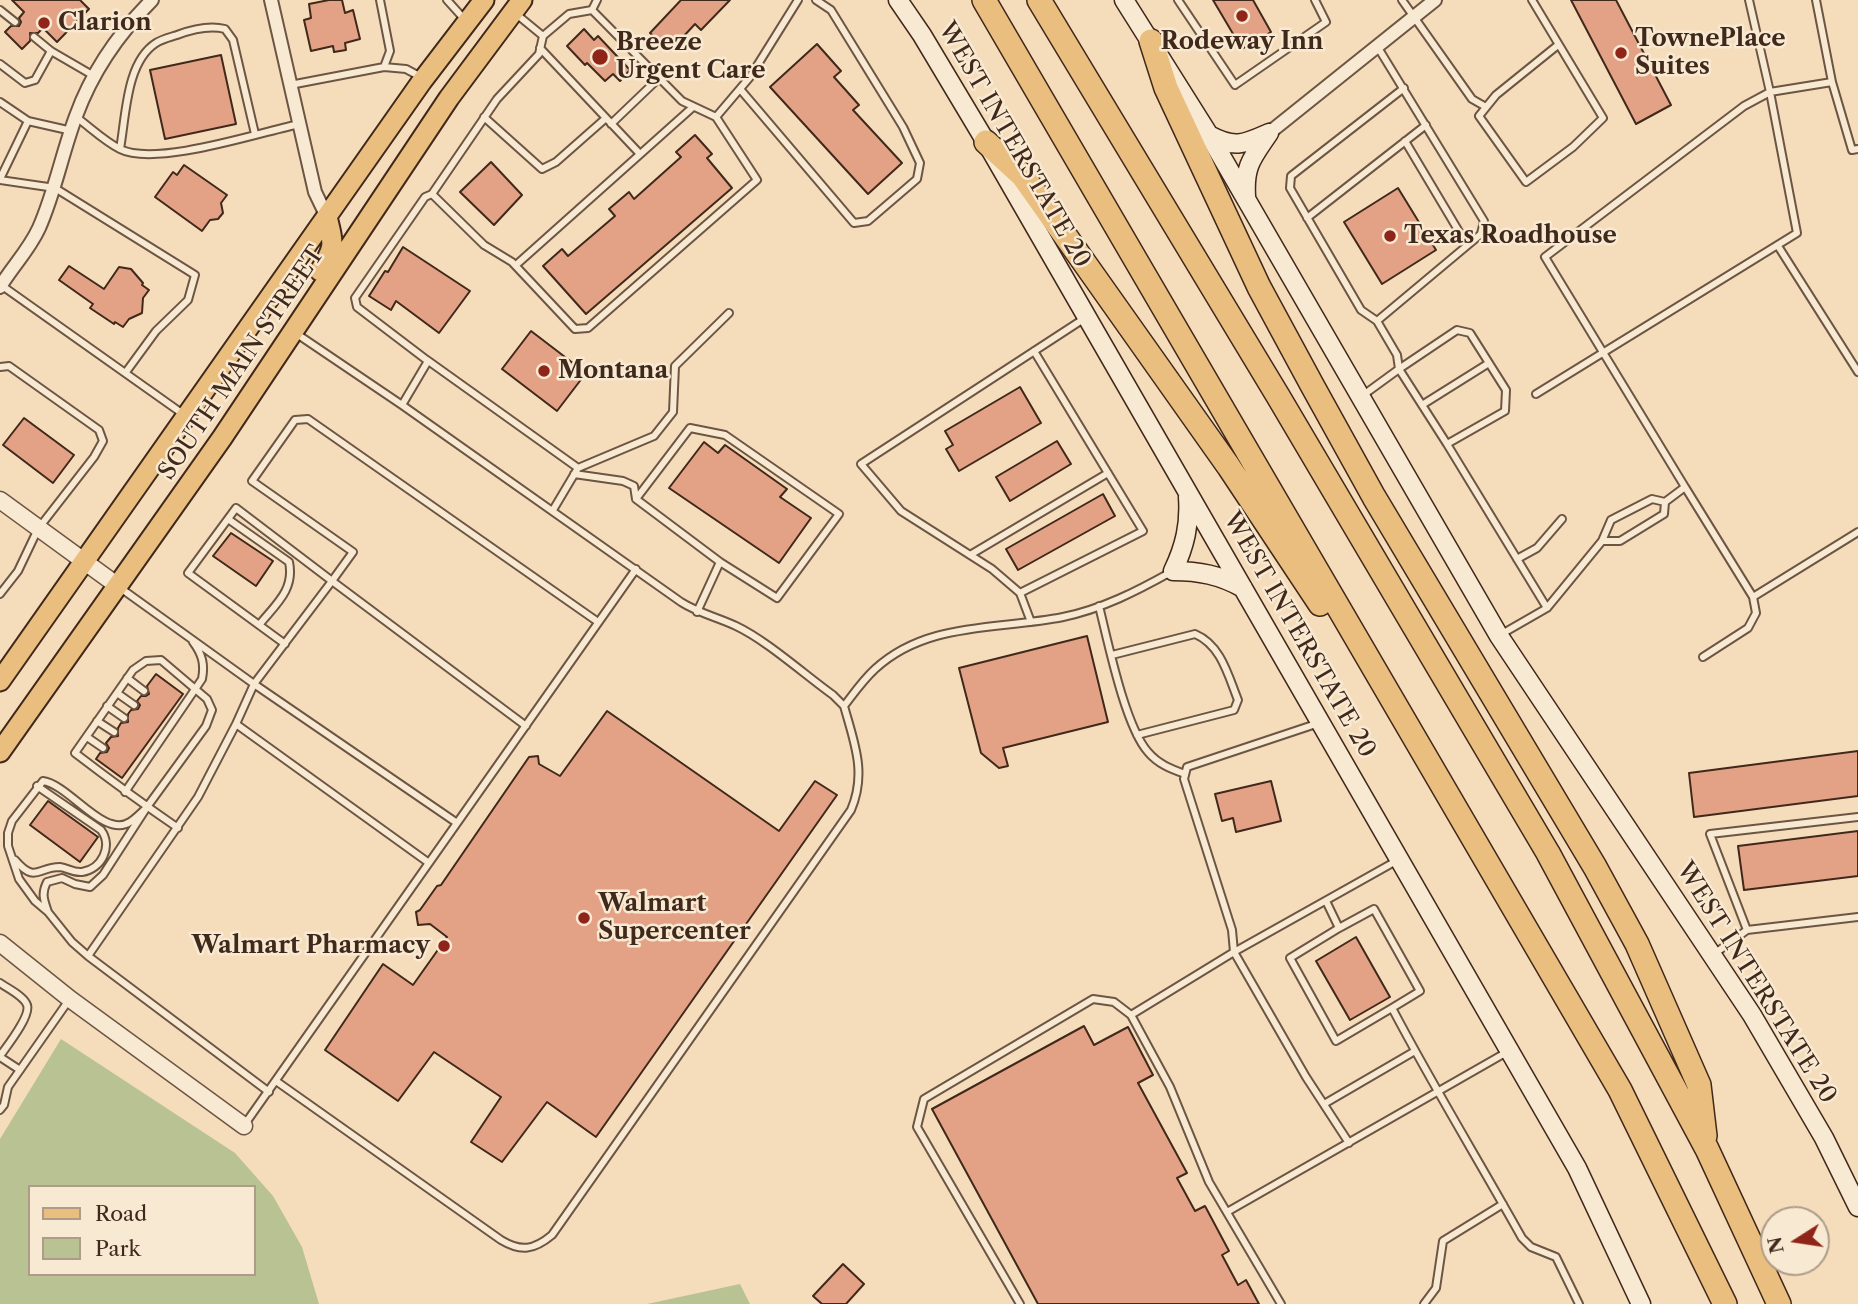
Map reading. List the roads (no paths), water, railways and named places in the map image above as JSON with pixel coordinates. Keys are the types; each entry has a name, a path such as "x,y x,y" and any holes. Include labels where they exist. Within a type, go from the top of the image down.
{"highway":[{"path":"984,0 1620,1090 1725,1303"},
{"path":"1039,0 1278,396 1548,853 1707,1149 1777,1299"},
{"path":"1151,41 1172,100 1259,287 1374,497 1595,867 1637,944 1699,1085 1707,1149"},
{"path":"986,142 1023,176 1149,353 1280,542 1349,653 1379,677"}],"main road":[{"name":"SOUTH MAIN STREET","path":"0,681 424,79 484,0"},
{"name":"WEST INTERSTATE 20","path":"898,0 986,142 1577,1168 1641,1304"},
{"name":"WEST INTERSTATE 20","path":"1124,0 1209,135 1499,636 1752,1015 1806,1106 1858,1205"},
{"name":"SOUTH MAIN STREET","path":"0,752 222,438 449,98 517,5"},
{"path":"1209,135 1233,145 1269,133"},
{"path":"1246,200 1246,170 1269,133"},
{"path":"222,438 262,360 333,251 327,217"},
{"path":"1188,493 1186,541 1173,571 1208,573 1244,588"}],"street":[{"path":"1,286 37,232 55,188 76,117 94,76 130,22 152,0"},
{"path":"271,0 315,192 327,217"},
{"path":"1269,133 1435,0"},
{"path":"0,500 118,586"},
{"path":"0,943 70,999 244,1126"}],"lane":[{"path":"380,0 390,51 384,67"},
{"path":"447,0 467,22"},
{"path":"592,10 597,0"},
{"path":"716,117 750,77 798,0"},
{"path":"740,89 854,223 868,221 917,179 920,163 903,127 831,10 816,0"},
{"path":"1178,0 1235,85 1326,22 1315,0"},
{"path":"1402,0 1472,99 1486,107"},
{"path":"1532,0 1604,118 1573,147 1526,182 1479,116 1496,95 1558,45"},
{"path":"1536,394 1797,233 1749,0"},
{"path":"1816,0 1832,82 1852,150 1858,149"},
{"path":"517,5 543,36"},
{"path":"0,10 15,22"},
{"path":"592,10 569,15 543,36 539,54 497,99 432,194 425,197 355,298 358,307 576,471 634,486 636,499 720,562 777,598 839,514 725,435 690,428 636,499"},
{"path":"432,194 484,245 516,265 575,329 588,328 757,180 716,117 682,101 592,10"},
{"path":"120,149 134,70 143,55 157,43 190,30 215,26 225,29 233,40 255,134"},
{"path":"34,37 51,51 94,76"},
{"path":"1377,47 1484,221 1481,234 1377,321"},
{"path":"540,48 639,154"},
{"path":"0,64 25,83 35,80 51,51"},
{"path":"290,85 384,67 406,69 424,79"},
{"path":"484,117 542,169 556,162 659,78"},
{"path":"1703,657 1748,628 1756,613 1753,597 1545,257 1744,106 1770,92 1832,82"},
{"path":"1404,88 1291,176 1290,188 1361,310 1377,321 1396,355 1399,369 1547,608"},
{"path":"0,102 28,121 72,131"},
{"path":"516,265 693,107"},
{"path":"76,117 120,149 141,155 174,153 299,124"},
{"path":"28,121 0,179 55,188 195,275 188,299 156,331 126,372"},
{"path":"1307,218 1426,125"},
{"path":"1405,141 1467,245"},
{"path":"1778,246 1858,372"},
{"path":"1,286 187,417"},
{"path":"553,510 576,471 654,436 673,412 675,366 729,313"},
{"path":"1031,622 1020,593 992,569 901,511 861,464 1086,317"},
{"path":"1360,398 1457,330 1470,333 1506,390 1504,411 1447,444"},
{"path":"276,1081 501,1240 515,1248 539,1246 552,1235 851,810 858,793 858,756 844,706 833,695 750,634 735,625 697,612 294,332"},
{"path":"1020,593 1143,531 1034,351"},
{"path":"402,405 426,360"},
{"path":"1422,405 1489,363"},
{"path":"0,367 9,366 99,430 103,441 94,457 38,528 18,571 0,594"},
{"path":"88,956 204,787 254,684 353,552 252,481 295,420 308,419 598,622"},
{"path":"970,555 1108,473"},
{"path":"1602,541 1620,541 1664,514 1665,502 1685,487"},
{"path":"1499,636 1547,608 1602,541 1611,520 1652,499 1665,502"},
{"path":"285,645 188,573 236,508 526,726"},
{"path":"228,519 289,562 292,576 287,590 259,625"},
{"path":"1517,559 1537,548 1562,519"},
{"path":"1753,597 1858,532"},
{"path":"697,612 720,562"},
{"path":"244,1126 636,569"},
{"path":"844,706 874,670 923,638 952,631 1062,617 1130,594 1173,571"},
{"path":"118,586 254,684 457,823"},
{"path":"1099,606 1137,734 1148,752 1164,766 1185,774"},
{"path":"1112,655 1195,634 1207,639 1224,663 1238,700 1234,710 1137,734"},
{"path":"125,792 168,729 175,712 202,679 205,667 201,653 190,637"},
{"path":"48,912 43,898 47,883 62,877 75,884 90,887 103,875 147,807 206,726 212,710 207,699 161,660 146,661 133,670 75,753 125,792 147,807 178,828"},
{"path":"127,678 144,691"},
{"path":"117,693 134,705"},
{"path":"107,706 124,719"},
{"path":"97,721 114,732"},
{"path":"1321,722 1187,767 1184,779 1232,930 1234,952 1349,1143"},
{"path":"161,724 168,729"},
{"path":"236,724 429,863"},
{"path":"87,737 103,748"},
{"path":"151,738 159,743"},
{"path":"142,751 150,756"},
{"path":"130,767 138,773"},
{"path":"147,807 129,823 109,825 55,785 43,781 12,821 8,833 11,856 19,879 35,901 88,956 269,1092"},
{"path":"11,856 24,870 37,874 57,867 86,872 96,866 108,848 107,838 101,830 37,786"},
{"path":"1747,930 1710,834 1858,817"},
{"path":"1131,1015 1234,952 1400,859"},
{"path":"1326,901 1339,928"},
{"path":"1374,909 1420,991 1336,1041 1290,958 1339,928 1374,909"},
{"path":"1713,956 1747,930 1858,917"},
{"path":"0,983 27,1005 27,1014 0,1056 20,1070"},
{"path":"0,1110 4,1105 8,1087 70,999"},
{"path":"1020,1304 917,1127 924,1099 1093,999 1114,1002 1131,1015 1170,1087 1209,1182 1282,1304"},
{"path":"1392,1008 1437,1092 1457,1121 1522,1238 1531,1247 1556,1257 1579,1304"},
{"path":"1324,1104 1415,1051"},
{"path":"1227,1212 1509,1051"},
{"path":"1424,1304 1436,1287 1443,1241 1503,1204"}],"place":[{"name":"Rodeway Inn","path":"1242,16"},
{"name":"Clarion","path":"44,23"},
{"name":"TownePlace Suites","path":"1621,53"},
{"name":"Breeze Urgent Care","path":"600,57"},
{"name":"Texas Roadhouse","path":"1390,236"},
{"name":"Montana","path":"544,371"},
{"name":"Walmart Supercenter","path":"584,918"},
{"name":"Walmart Pharmacy","path":"444,946"}]}
